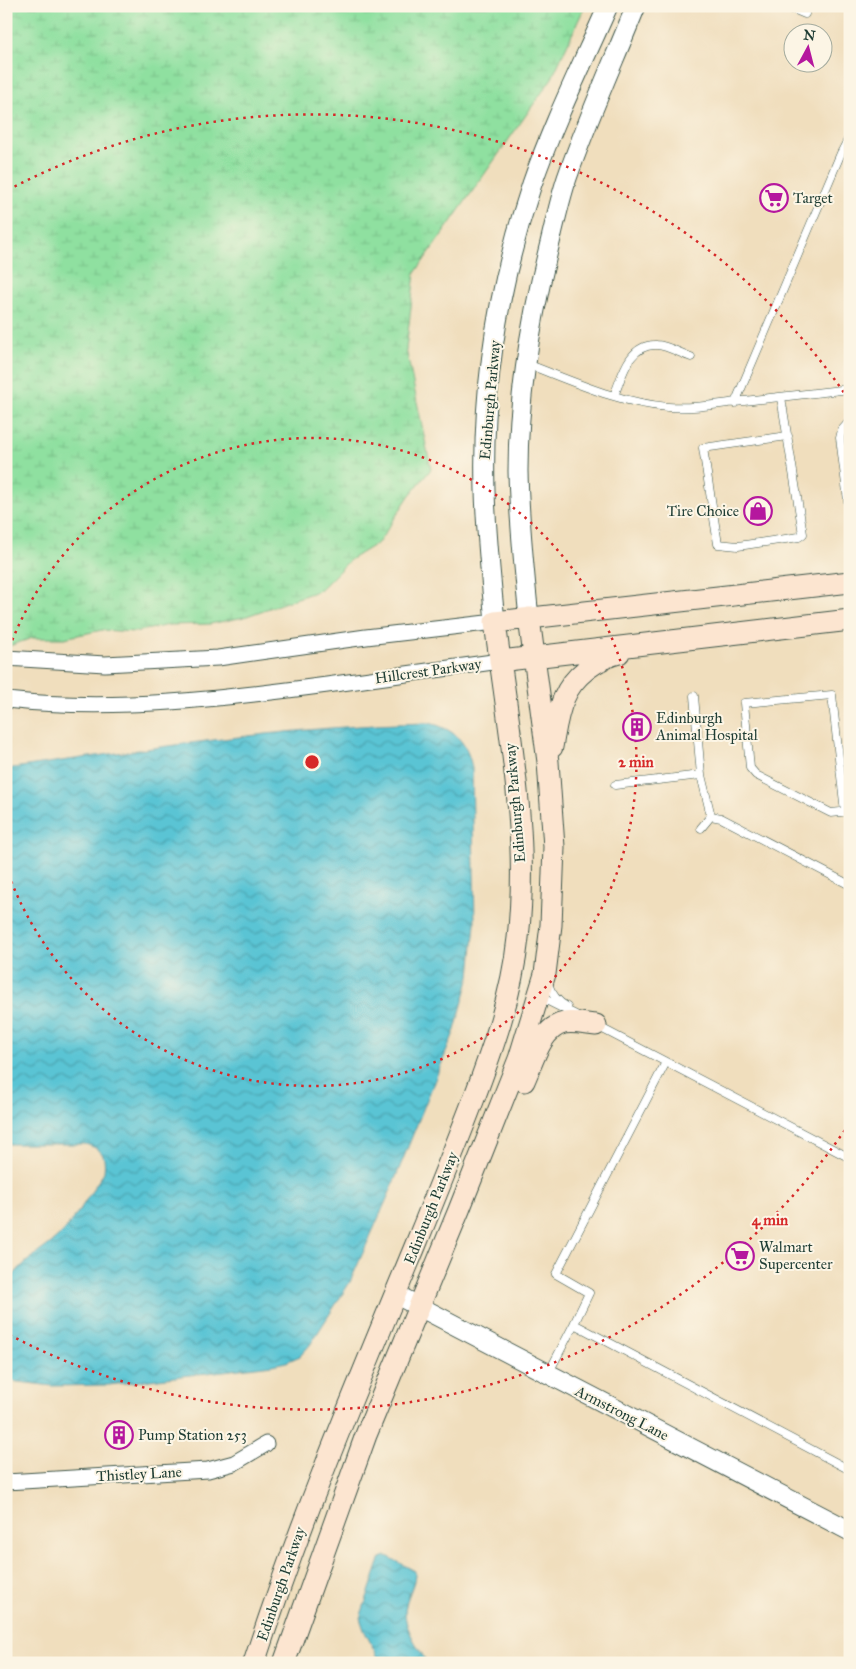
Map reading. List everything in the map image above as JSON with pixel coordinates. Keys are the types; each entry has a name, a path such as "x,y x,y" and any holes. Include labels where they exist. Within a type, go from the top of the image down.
{"main road":[{"path":"495,622 850,582"},
{"name":"Edinburgh Parkway","path":"284,1663 366,1435 519,1059 542,983 551,925 554,847 548,762 529,618"},
{"name":"Hillcrest Parkway","path":"500,660 850,620"},
{"name":"Edinburgh Parkway","path":"254,1663 276,1594 303,1522 452,1158 494,1046 511,979 518,939 521,875 520,819 495,622"},
{"path":"548,762 559,711 571,685 598,661 615,654 661,642"},
{"path":"518,939 524,965 532,982 542,983"},
{"path":"470,1182 496,1142 542,1042 550,1030 562,1024 576,1022 596,1025"}],"street":[{"name":"Edinburgh Parkway","path":"495,622 486,517 485,469 487,401 496,328 512,255 532,184 550,138 608,6"},
{"name":"Edinburgh Parkway","path":"529,618 520,520 518,470 525,363 538,290 567,179 636,6"},
{"path":"6,658 105,664 218,658 366,637 495,622"},
{"name":"Hillcrest Parkway","path":"6,700 48,704 113,705 202,700 259,694 500,660"},
{"name":"Armstrong Lane","path":"395,1294 850,1531"},
{"name":"Thistley Lane","path":"6,1482 208,1470 234,1463 266,1444"}],"lane":[{"path":"786,6 805,14"},
{"path":"736,402 840,153 850,136"},
{"path":"614,396 630,357 643,347 658,344 691,357"},
{"path":"525,363 614,396 645,404 669,407 691,407 850,389"},
{"path":"781,397 788,436 803,534 738,546 718,544 703,448 788,436"},
{"path":"850,421 842,430 840,438 850,516"},
{"path":"832,695 847,812 831,813 756,775 750,768 744,703 832,695"},
{"path":"694,696 701,775 711,816"},
{"path":"616,785 701,775"},
{"path":"701,828 711,816"},
{"path":"711,816 721,818 850,884"},
{"path":"542,983 548,1001 850,1158"},
{"path":"542,983 563,1005 586,1016 596,1025"},
{"path":"548,1374 589,1293 556,1274 666,1062"},
{"path":"574,1324 850,1470"}],"green space":[{"path":"6,6 585,6 552,78 415,273 406,349 431,469 409,496 379,542 350,560 320,590 244,617 210,624 169,625 135,632 102,630 64,638 32,638 6,647"}],"water":[{"path":"429,723 446,729 458,738 467,751 472,768 475,924 470,976 455,1030 389,1194 350,1282 310,1345 300,1356 272,1365 109,1385 53,1386 10,1381 6,1377 6,1291 10,1281 22,1266 68,1226 104,1172 104,1161 99,1150 85,1144 6,1144 6,769 164,746 270,734 376,725"},
{"path":"387,1556 415,1571 405,1613 411,1635 427,1663 381,1663 364,1630 360,1618 380,1560"}],"place":[{"name":"Target","path":"774,198"},
{"name":"Tire Choice","path":"758,511"},
{"name":"Edinburgh Animal Hospital","path":"637,727"},
{"name":"Walmart Supercenter","path":"740,1256"},
{"name":"Pump Station 253","path":"119,1435"}]}
